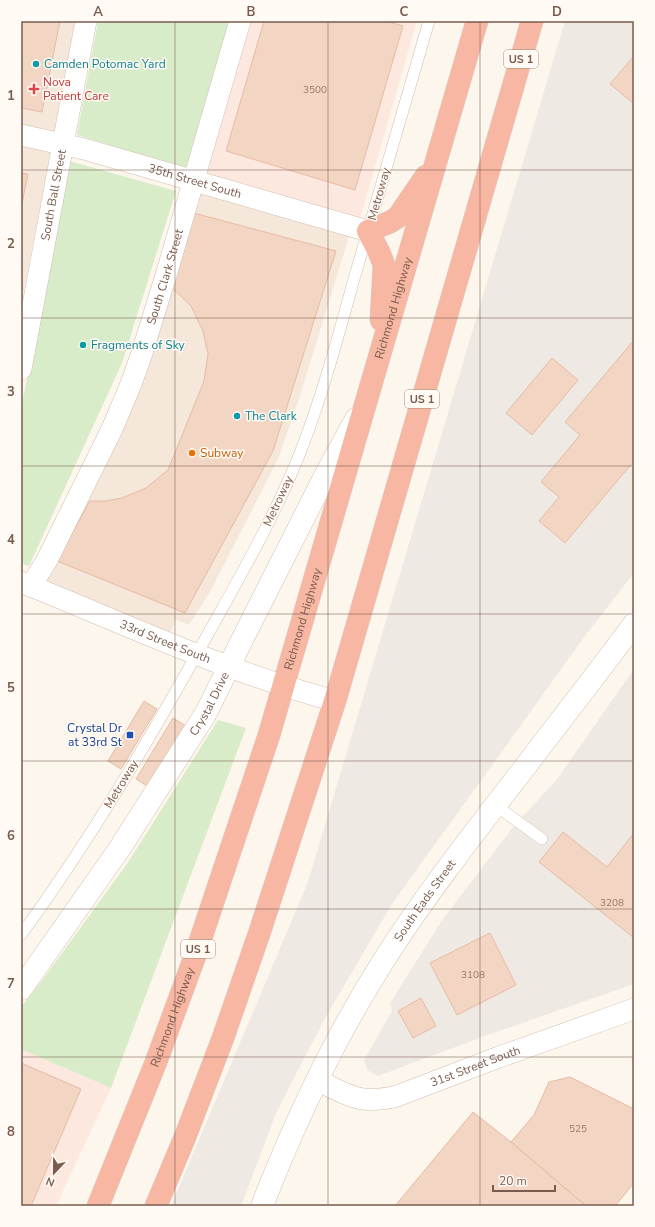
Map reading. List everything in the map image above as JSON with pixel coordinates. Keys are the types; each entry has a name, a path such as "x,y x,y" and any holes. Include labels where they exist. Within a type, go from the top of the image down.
{"highway":[{"name":"Richmond Highway","path":"98,1206 156,1062 195,956 245,809 283,686 477,21"},
{"name":"US 1","path":"156,1206 185,1138 223,1038 260,931 335,701 532,21"},
{"path":"380,354 384,265 368,231 398,217 437,160"}],"street":[{"name":"South Ball Street","path":"21,369 86,21"},
{"name":"South Clark Street","path":"26,584 47,560 108,436 131,384 141,356 240,21"},
{"name":"35th Street South","path":"21,135 62,144 368,231"},
{"name":"Crystal Drive","path":"21,989 120,848 156,794 206,713 228,666 326,474 366,400"},
{"name":"33rd Street South","path":"26,584 228,666 283,686 335,701"},
{"name":"South Eads Street","path":"262,1206 292,1133 317,1080 352,1013 384,959 424,899 634,624"},
{"name":"31st Street South","path":"317,1080 357,1098 377,1101 386,1099 634,1009"}],"lane":[{"name":"Metroway","path":"21,935 52,893 111,801 197,654 254,549 299,455 321,393 429,21"},
{"path":"495,805 542,839"}],"shaded area":[{"path":"21,21 76,21 21,305"},
{"path":"247,21 417,21 360,219 203,175"},
{"path":"565,21 634,21 634,573 585,636 392,904 324,1020 276,1113 241,1206 171,1206 308,882"},
{"name":"The Clark","path":"193,181 352,227 299,399 278,459 211,590 189,625 176,620 165,642 31,586 112,429"},
{"path":"634,669 634,984 485,1036 378,1076 367,1070 364,1060 392,1011 390,1003 443,919 517,822 555,782"},
{"path":"21,1049 111,1088 56,1206 21,1206"}],"green space":[{"path":"98,21 229,21 186,168 77,135"},
{"path":"69,161 176,191 122,363 29,566 21,563 21,409"},
{"path":"218,720 246,728 111,1088 21,1049 21,1007 44,978 129,861"}],"building":[{"name":"Camden Potomac Yard","path":"21,21 60,21 42,112 21,108"},
{"path":"264,21 386,21 403,26 355,190 226,151"},
{"path":"634,56 634,104 610,84"},
{"path":"21,173 28,174 21,208"},
{"name":"The Clark","path":"190,212 336,251 273,451 185,613 57,561 90,501 105,501 122,498 146,488 168,470 204,381 208,354 203,331 191,306 169,285"},
{"path":"634,340 634,461 565,543 539,521 559,497 541,482 580,435 565,422"},
{"path":"552,358 578,380 532,435 506,413"},
{"path":"144,701 157,709 121,769 108,761"},
{"path":"173,718 186,726 149,787 136,779"},
{"path":"563,832 607,867 634,833 634,938 539,862"},
{"path":"490,933 516,985 457,1015 430,963"},
{"path":"421,998 436,1026 413,1038 398,1011"},
{"path":"21,1063 81,1089 31,1206 21,1206"},
{"path":"570,1077 634,1109 634,1183 615,1206 586,1206 511,1142 534,1115 549,1082"},
{"path":"473,1112 511,1142 586,1206 395,1206"}],"place":[{"name":"Camden Potomac Yard","path":"36,64"},
{"name":"Nova Patient Care","path":"34,89"},
{"name":"Fragments of Sky","path":"83,345"},
{"name":"The Clark","path":"237,416"},
{"name":"Subway","path":"192,453"},
{"name":"Crystal Dr at 33rd St","path":"130,735"}]}
